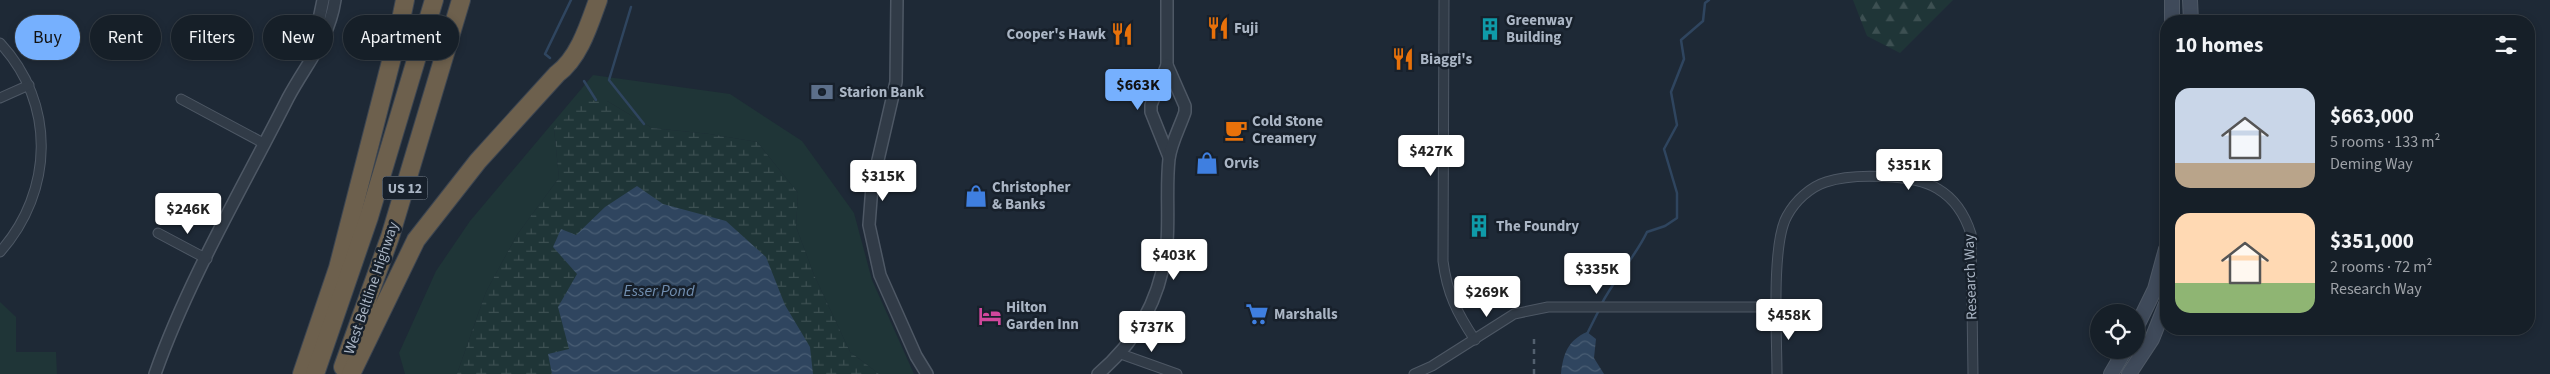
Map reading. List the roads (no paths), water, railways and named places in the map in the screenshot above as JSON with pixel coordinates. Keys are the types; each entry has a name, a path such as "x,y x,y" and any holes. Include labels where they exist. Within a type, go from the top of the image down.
{"highway":[{"path":"302,374 338,268 405,0"},
{"name":"West Beltline Highway","path":"315,374 369,217 434,0"},
{"name":"West Beltline Highway","path":"340,374 390,237 462,0"},
{"path":"557,74 584,23 592,0"},
{"path":"351,374 416,240 478,161 557,74 566,68 574,55 598,0"}],"main road":[{"path":"2172,0 2172,15"},
{"path":"2190,0 2191,15"},
{"path":"2145,310 2155,289 2160,271"},
{"path":"2128,374 2152,339 2160,319"},
{"path":"2111,374 2120,359"}],"street":[{"path":"309,62 323,0"},
{"path":"155,374 168,336 265,144 309,62 327,33 335,0"},
{"path":"897,0 896,82 874,171 869,206 870,225 880,274 916,356 927,374"},
{"path":"1167,0 1167,65 1151,106 1151,112 1169,157"},
{"path":"1444,0 1443,261 1446,281 1457,313 1475,340"},
{"path":"0,43 18,65 29,85 38,111 40,167 28,210 13,237 0,252"},
{"path":"1098,374 1121,354 1151,305 1161,278 1167,241 1169,157 1185,106 1167,65"},
{"path":"0,98 29,85"},
{"path":"181,99 265,144"},
{"name":"Research Way","path":"1777,374 1778,251 1782,226 1787,214 1807,193 1825,182 1834,180 1906,178 1938,188 1955,204 1971,234 1972,374"},
{"path":"158,233 207,259"},
{"path":"1414,374 1432,366 1514,314 1548,307 1777,307"},
{"path":"1121,354 1177,374"}],"water":[{"name":"Esser Pond","path":"637,186 663,204 726,221 766,257 785,305 810,347 813,374 552,374 548,354 569,349 558,307 577,274 553,247 561,229 576,235 605,207"},
{"path":"1587,332 1596,339 1594,358 1604,374 1561,374 1563,360 1568,348 1575,339"}],"waterway":[{"path":"550,58 545,54 571,0"},
{"path":"1601,305 1647,232 1665,226 1677,218 1677,193 1664,149 1677,125 1671,92 1684,59 1681,40 1703,21 1705,3 1709,0"},
{"path":"631,7 609,80 644,124"},
{"path":"584,81 596,100"},
{"path":"1587,334 1599,310"}],"railway":[{"path":"1534,337 1534,374"}],"place":[{"name":"Fuji","path":"1218,28"},
{"name":"Greenway Building","path":"1490,29"},
{"name":"Cooper's Hawk","path":"1122,34"},
{"name":"Biaggi's","path":"1403,59"},
{"name":"Starion Bank","path":"822,92"},
{"name":"Cold Stone Creamery","path":"1236,130"},
{"name":"Orvis","path":"1207,163"},
{"name":"Christopher & Banks","path":"976,196"},
{"name":"The Foundry","path":"1479,226"},
{"name":"Marshalls","path":"1257,314"},
{"name":"Hilton Garden Inn","path":"990,316"}]}
